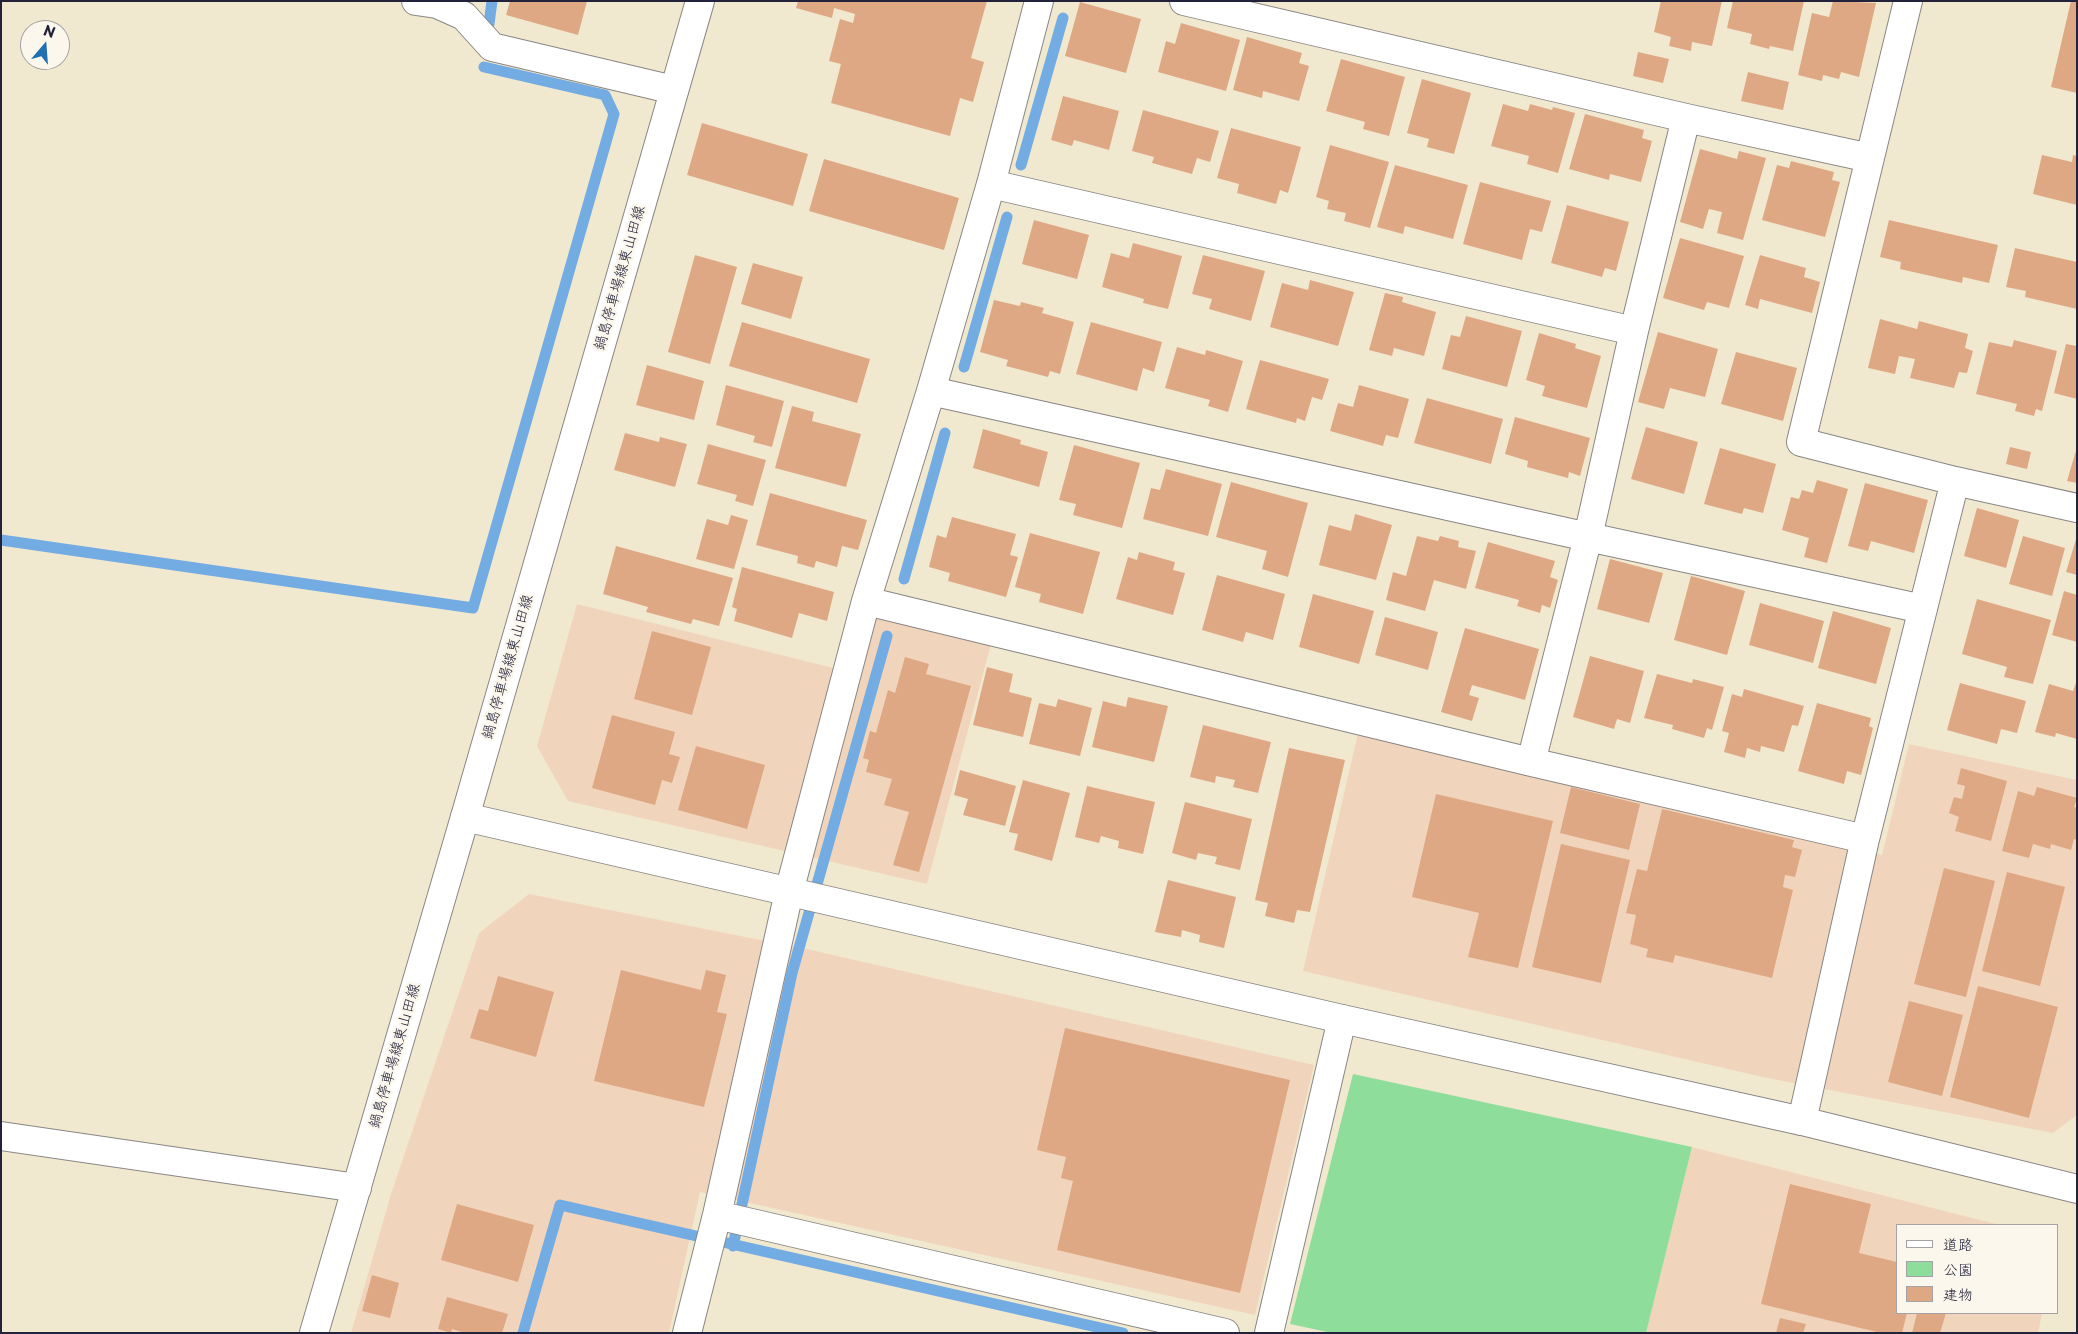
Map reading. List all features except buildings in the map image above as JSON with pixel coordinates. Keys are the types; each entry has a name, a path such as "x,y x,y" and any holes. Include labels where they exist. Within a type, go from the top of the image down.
{"street":[{"path":"416,1 468,8 492,47 674,90"},
{"name":"鍋島停車場線東山田線","path":"314,1333 700,1"},
{"path":"687,1333 713,1231 789,892 866,601 931,391 991,184 1039,1"},
{"path":"1184,1 1686,118 1870,158"},
{"path":"1908,1 1801,442 1955,482 2077,508"},
{"path":"1531,762 1588,537 1634,331 1686,118"},
{"path":"991,184 1634,331"},
{"path":"931,391 1588,537 1923,609"},
{"path":"1802,1121 1865,839 1955,482"},
{"path":"866,601 1531,762 1865,839"},
{"path":"465,817 1342,1019 1802,1121 2077,1189"},
{"path":"1269,1333 1342,1019"},
{"path":"1,1136 357,1188"},
{"path":"713,1231 1225,1333"}],"shaded area":[{"path":"577,604 857,674 872,616 991,644 927,884 568,801 537,746"},
{"path":"1359,729 1882,855 1909,744 2077,780 2077,1115 2053,1133 1767,1078 1303,971"},
{"path":"529,894 811,950 1314,1065 1255,1315 700,1192 669,1333 351,1333 391,1194 479,933"},
{"path":"1692,1147 1996,1224 1896,1224 1896,1314 2042,1314 2038,1333 1646,1333"}],"green space":[{"path":"1353,1074 1692,1147 1646,1333 1332,1333 1290,1324"}],"waterway":[{"path":"489,24 492,1"},
{"path":"1021,165 1063,18"},
{"path":"1,540 473,608 614,114 605,95 484,67"},
{"path":"964,367 1007,217"},
{"path":"904,579 945,433"},
{"path":"733,1246 792,973 887,636"},
{"path":"523,1333 560,1205 1123,1333"}]}
